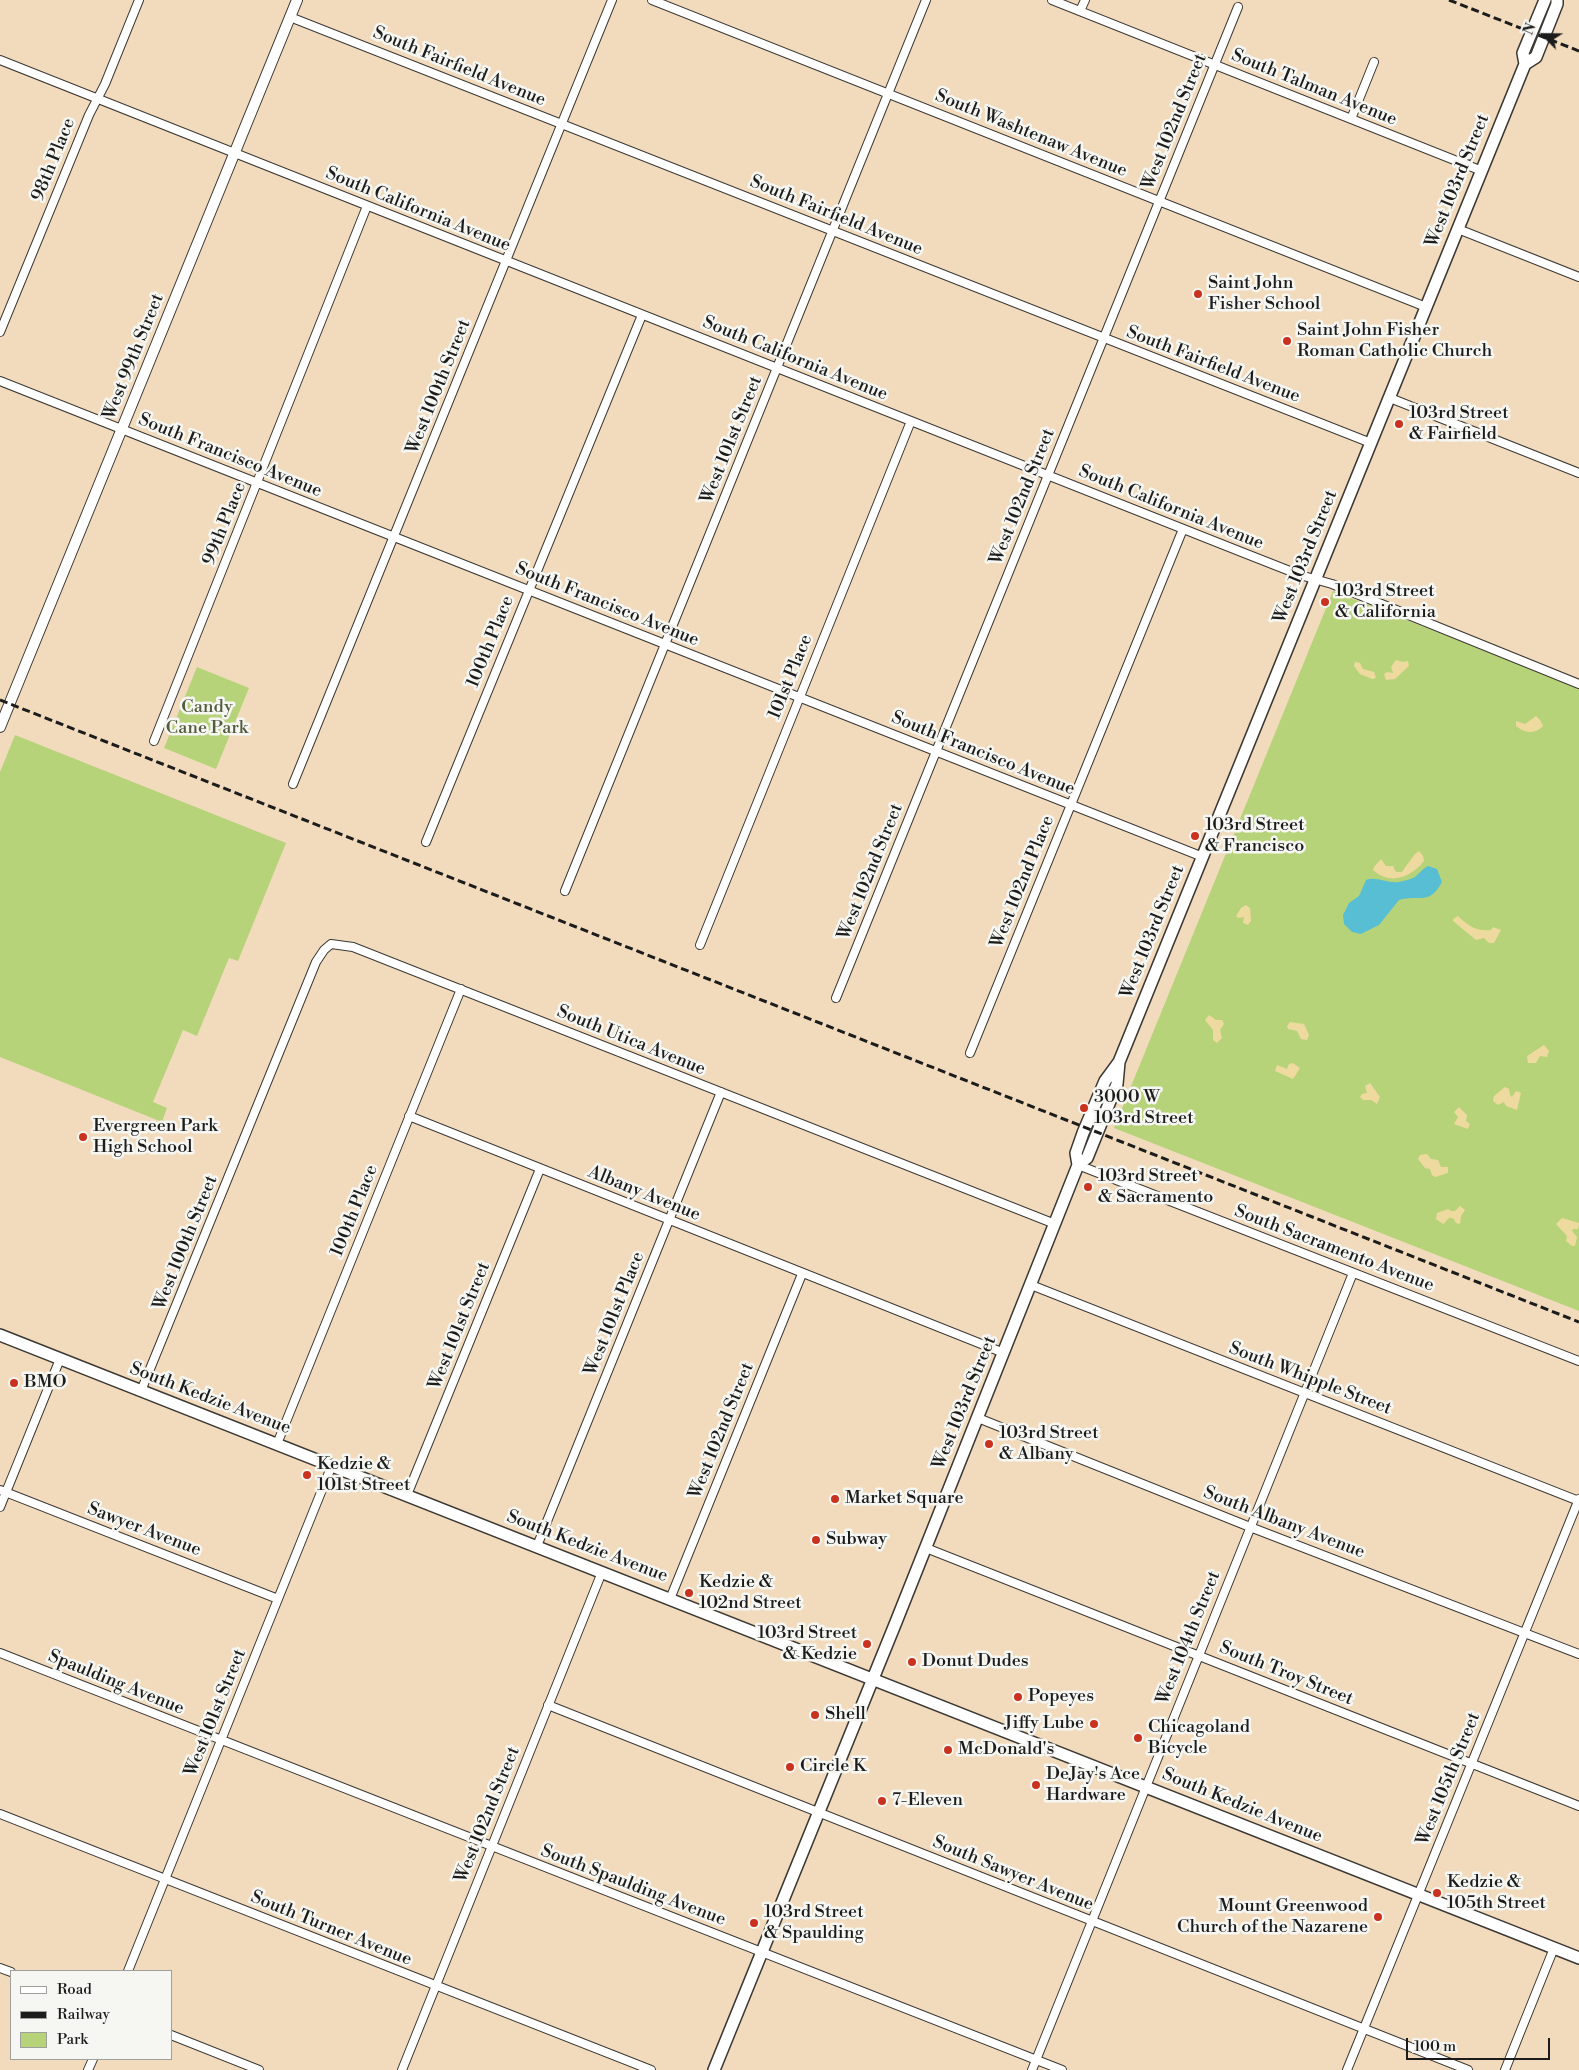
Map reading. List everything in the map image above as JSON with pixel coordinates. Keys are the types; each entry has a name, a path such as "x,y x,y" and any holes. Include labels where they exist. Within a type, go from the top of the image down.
{"main road":[{"name":"West 103rd Street","path":"714,2070 1031,1285 1078,1165 1076,1153 1083,1133 1105,1081 1119,1062 1203,857 1525,64 1523,53 1545,0"},
{"name":"West 103rd Street","path":"1525,64 1536,57 1557,0"},
{"name":"South Kedzie Avenue","path":"0,1335 1579,1958"}],"street":[{"name":"98th Place","path":"0,332 89,115 139,0"},
{"name":"West 99th Street","path":"0,727 297,0"},
{"name":"West 100th Street","path":"292,784 612,0"},
{"name":"South Washtenaw Avenue","path":"652,0 1426,307"},
{"name":"West 101st Street","path":"565,891 926,0"},
{"name":"South Talman Avenue","path":"1052,0 1482,170"},
{"path":"1080,11 1085,0"},
{"name":"West 102nd Street","path":"836,998 1238,8"},
{"name":"South Fairfield Avenue","path":"290,17 1371,443"},
{"name":"South California Avenue","path":"0,60 1048,476 1315,580 1332,584 1579,684"},
{"path":"1351,119 1374,62"},
{"name":"99th Place","path":"154,740 367,206"},
{"path":"1458,229 1579,276"},
{"name":"100th Place","path":"426,842 642,315"},
{"name":"South Francisco Avenue","path":"0,381 1203,857"},
{"path":"1390,398 1579,473"},
{"name":"101st Place","path":"700,945 911,421"},
{"name":"West 102nd Place","path":"970,1053 1183,529"},
{"name":"West 100th Street","path":"141,1391 316,962 324,950 331,944"},
{"name":"South Utica Avenue","path":"331,944 353,947 1055,1224"},
{"name":"100th Place","path":"277,1444 461,989"},
{"name":"West 101st Place","path":"537,1546 721,1092"},
{"name":"Albany Avenue","path":"409,1116 1004,1353"},
{"name":"South Sacramento Avenue","path":"1078,1165 1579,1361"},
{"name":"West 101st Street","path":"407,1495 540,1169"},
{"name":"West 104th Street","path":"1032,2070 1353,1273"},
{"name":"West 102nd Street","path":"670,1598 802,1274"},
{"name":"South Whipple Street","path":"1031,1285 1579,1500"},
{"path":"0,1507 3,1491 60,1358"},
{"name":"South Albany Avenue","path":"978,1418 1250,1527 1579,1654"},
{"name":"West 101st Street","path":"128,1970 332,1465"},
{"name":"Sawyer Avenue","path":"3,1491 278,1599"},
{"name":"West 105th Street","path":"1346,2070 1579,1500"},
{"name":"South Troy Street","path":"926,1548 1579,1806"},
{"name":"West 102nd Street","path":"402,2070 602,1572"},
{"name":"Spaulding Avenue","path":"0,1653 221,1740"},
{"name":"South Sawyer Avenue","path":"548,1705 1468,2070"},
{"name":"South Spaulding Avenue","path":"221,1740 1062,2070"},
{"name":"South Turner Avenue","path":"0,1814 651,2070"},
{"path":"1505,2070 1554,1948"},
{"path":"172,2035 259,2070"}],"green space":[{"path":"1333,591 1579,688 1579,1311 1114,1128"},
{"name":"Candy Cane Park","path":"197,667 249,688 216,769 164,748"},
{"name":"Evergreen Park High School","path":"15,735 286,843 238,961 229,958 197,1036 183,1030 153,1102 167,1108 162,1122 0,1057 0,772"}],"sand":[{"path":"1396,660 1408,661 1409,666 1395,679 1386,680 1384,674 1387,672 1393,673 1391,667"},
{"path":"1355,662 1360,663 1363,669 1374,672 1376,678 1372,679 1360,674 1354,666"},
{"path":"1536,716 1543,726 1536,731 1526,731 1516,726 1516,721 1525,724"},
{"path":"1419,851 1424,861 1419,867 1400,878 1387,878 1373,870 1381,859 1386,866 1393,866 1396,872 1402,872"},
{"path":"1246,905 1250,908 1251,921 1248,925 1243,923 1244,917 1238,918 1236,916 1241,908"},
{"path":"1458,916 1477,929 1491,930 1493,927 1501,930 1494,943 1489,943 1484,938 1476,940 1453,921"},
{"path":"1209,1015 1216,1020 1222,1020 1224,1024 1220,1030 1222,1038 1217,1043 1213,1040 1213,1030 1205,1020"},
{"path":"1290,1022 1304,1024 1309,1035 1307,1040 1301,1039 1297,1031 1288,1029 1287,1026"},
{"path":"1544,1045 1549,1051 1547,1057 1540,1056 1536,1063 1528,1063 1527,1056"},
{"path":"1293,1063 1300,1068 1293,1079 1275,1071 1277,1065 1287,1069 1289,1064"},
{"path":"1370,1083 1380,1097 1377,1104 1371,1100 1363,1100 1360,1097 1362,1094 1367,1093 1365,1086"},
{"path":"1505,1087 1509,1089 1512,1097 1516,1091 1521,1093 1517,1110 1506,1106 1504,1102 1498,1105 1493,1101 1494,1096"},
{"path":"1459,1107 1467,1115 1466,1121 1470,1124 1468,1129 1454,1124 1458,1117 1454,1112"},
{"path":"1427,1154 1431,1159 1438,1160 1441,1167 1448,1167 1448,1173 1435,1177 1432,1175 1430,1169 1425,1168 1418,1159 1420,1155"},
{"path":"1460,1206 1465,1210 1461,1216 1460,1224 1456,1223 1452,1218 1449,1218 1443,1224 1436,1219 1437,1213 1448,1209 1455,1211"},
{"path":"1562,1218 1579,1223 1578,1229 1573,1229 1572,1231 1577,1237 1575,1246 1566,1241 1567,1236 1556,1224"}],"water":[{"path":"1428,866 1437,869 1442,882 1433,894 1424,898 1399,900 1379,925 1361,934 1352,932 1344,924 1343,915 1349,903 1359,896 1366,880 1401,882 1415,877"}],"railway":[{"path":"1449,0 1579,51"},
{"path":"0,700 1579,1322"}],"place":[{"name":"Saint John Fisher School","path":"1198,294"},
{"name":"Saint John Fisher Roman Catholic Church","path":"1287,341"},
{"name":"103rd Street & Fairfield","path":"1399,424"},
{"name":"103rd Street & California","path":"1325,602"},
{"name":"103rd Street & Francisco","path":"1195,836"},
{"name":"3000 W 103rd Street","path":"1084,1108"},
{"name":"Evergreen Park High School","path":"83,1137"},
{"name":"103rd Street & Sacramento","path":"1088,1187"},
{"name":"BMO","path":"14,1383"},
{"name":"103rd Street & Albany","path":"989,1444"},
{"name":"Kedzie & 101st Street","path":"307,1475"},
{"name":"Market Square","path":"835,1499"},
{"name":"Subway","path":"816,1540"},
{"name":"Kedzie & 102nd Street","path":"689,1593"},
{"name":"103rd Street & Kedzie","path":"867,1644"},
{"name":"Donut Dudes","path":"912,1662"},
{"name":"Popeyes","path":"1018,1697"},
{"name":"Shell","path":"815,1715"},
{"name":"Jiffy Lube","path":"1094,1724"},
{"name":"Chicagoland Bicycle","path":"1138,1738"},
{"name":"McDonald's","path":"948,1750"},
{"name":"Circle K","path":"790,1767"},
{"name":"DeJay's Ace Hardware","path":"1036,1785"},
{"name":"7-Eleven","path":"882,1801"},
{"name":"Kedzie & 105th Street","path":"1437,1893"},
{"name":"Mount Greenwood Church of the Nazarene","path":"1378,1917"},
{"name":"103rd Street & Spaulding","path":"754,1923"}]}
